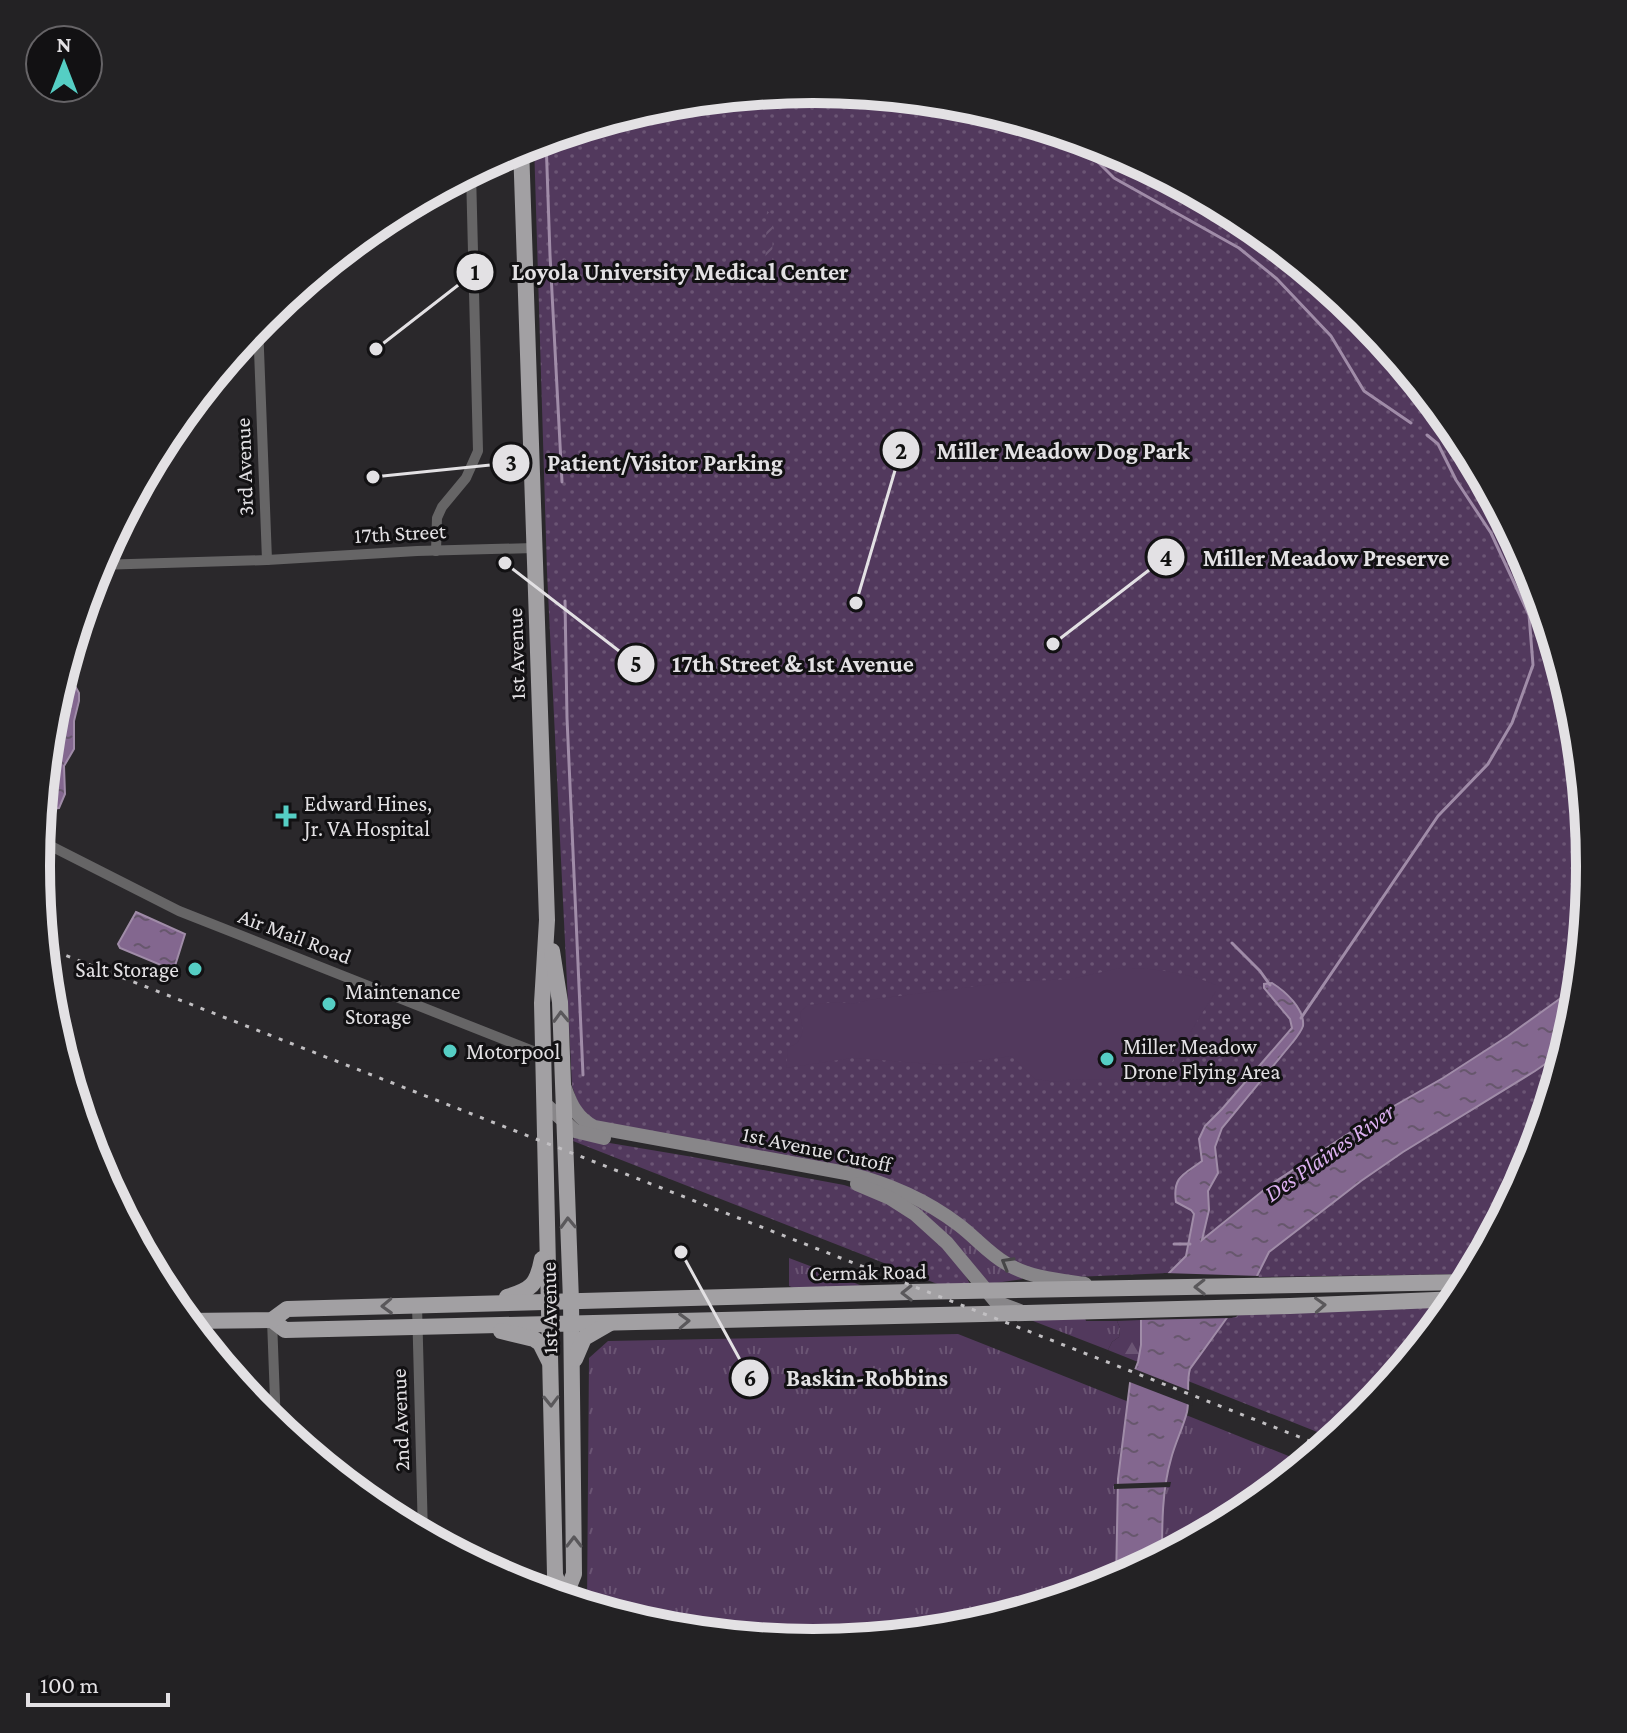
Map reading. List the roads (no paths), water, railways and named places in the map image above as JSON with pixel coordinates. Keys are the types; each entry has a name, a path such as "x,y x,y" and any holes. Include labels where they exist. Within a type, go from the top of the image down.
{"main road":[{"name":"1st Avenue","path":"521,161 547,920 537,1052 545,1104 555,1575 559,1586"},
{"name":"1st Avenue","path":"547,920 560,1002 572,1323 574,1574 567,1589"},
{"name":"1st Avenue Cutoff","path":"563,1083 576,1113 594,1127 877,1181 935,1208 993,1254 1020,1270 1109,1289"},
{"name":"1st Avenue Cutoff","path":"545,1104 575,1131 593,1136 845,1181 873,1190 901,1205 930,1227 996,1302 1026,1313"},
{"path":"489,1303 524,1292 535,1282 547,1230"},
{"name":"Cermak Road","path":"201,1321 272,1320 287,1309 417,1305 1453,1282"},
{"name":"Cermak Road","path":"272,1320 285,1330 1026,1313 1442,1300"},
{"path":"572,1364 584,1338 613,1322"},
{"path":"480,1326 534,1339 540,1343 550,1363"}],"street":[{"path":"436,551 439,512 466,478 478,451 471,184"},
{"name":"3rd Avenue","path":"259,343 267,560"},
{"name":"17th Street","path":"112,565 534,548"},
{"name":"Air Mail Road","path":"51,846 179,911 537,1052"},
{"name":"2nd Avenue","path":"417,1305 423,1522"},
{"path":"272,1320 275,1407"}],"water":[{"path":"72,685 79,693 74,721 74,749 64,766 65,794 59,808 53,809 57,767"},
{"path":"136,912 185,934 175,966 168,968 120,948 118,944"},
{"name":"Des Plaines River","path":"1272,983 1288,996 1301,1013 1303,1026 1222,1128 1215,1147 1218,1173 1208,1191 1209,1210 1202,1240 1270,1185 1366,1122 1443,1078 1565,995 1552,1059 1403,1152 1269,1252 1257,1276 1190,1369 1187,1412 1166,1483 1162,1545 1116,1567 1118,1479 1130,1383 1141,1345 1141,1320 1169,1273 1186,1256 1194,1214 1176,1202 1176,1186 1181,1177 1202,1161 1199,1139 1205,1126 1292,1028 1290,1019 1264,984"}],"waterway":[{"path":"546,152 562,482"},
{"path":"1092,156 1114,178 1239,248 1277,279 1331,336 1364,391 1411,423"},
{"path":"1301,1018 1438,816 1488,764 1512,723 1533,665 1529,615 1491,533 1456,480 1438,444 1427,435"},
{"path":"565,601 567,718 583,1075"},
{"path":"1232,943 1270,985"},
{"path":"1174,1244 1190,1244"}],"railway":[{"path":"56,952 1315,1443"}],"place":[{"name":"Loyola University Medical Center","path":"376,349"},
{"name":"Patient/Visitor Parking","path":"373,477"},
{"name":"17th Street & 1st Avenue","path":"505,563"},
{"name":"Miller Meadow Dog Park","path":"856,603"},
{"name":"Miller Meadow Preserve","path":"1053,644"},
{"name":"Edward Hines, Jr. VA Hospital","path":"286,816"},
{"name":"Salt Storage","path":"195,969"},
{"name":"Maintenance Storage","path":"329,1004"},
{"name":"Motorpool","path":"450,1051"},
{"name":"Miller Meadow Drone Flying Area","path":"1107,1059"},
{"name":"Baskin-Robbins","path":"681,1252"}]}
